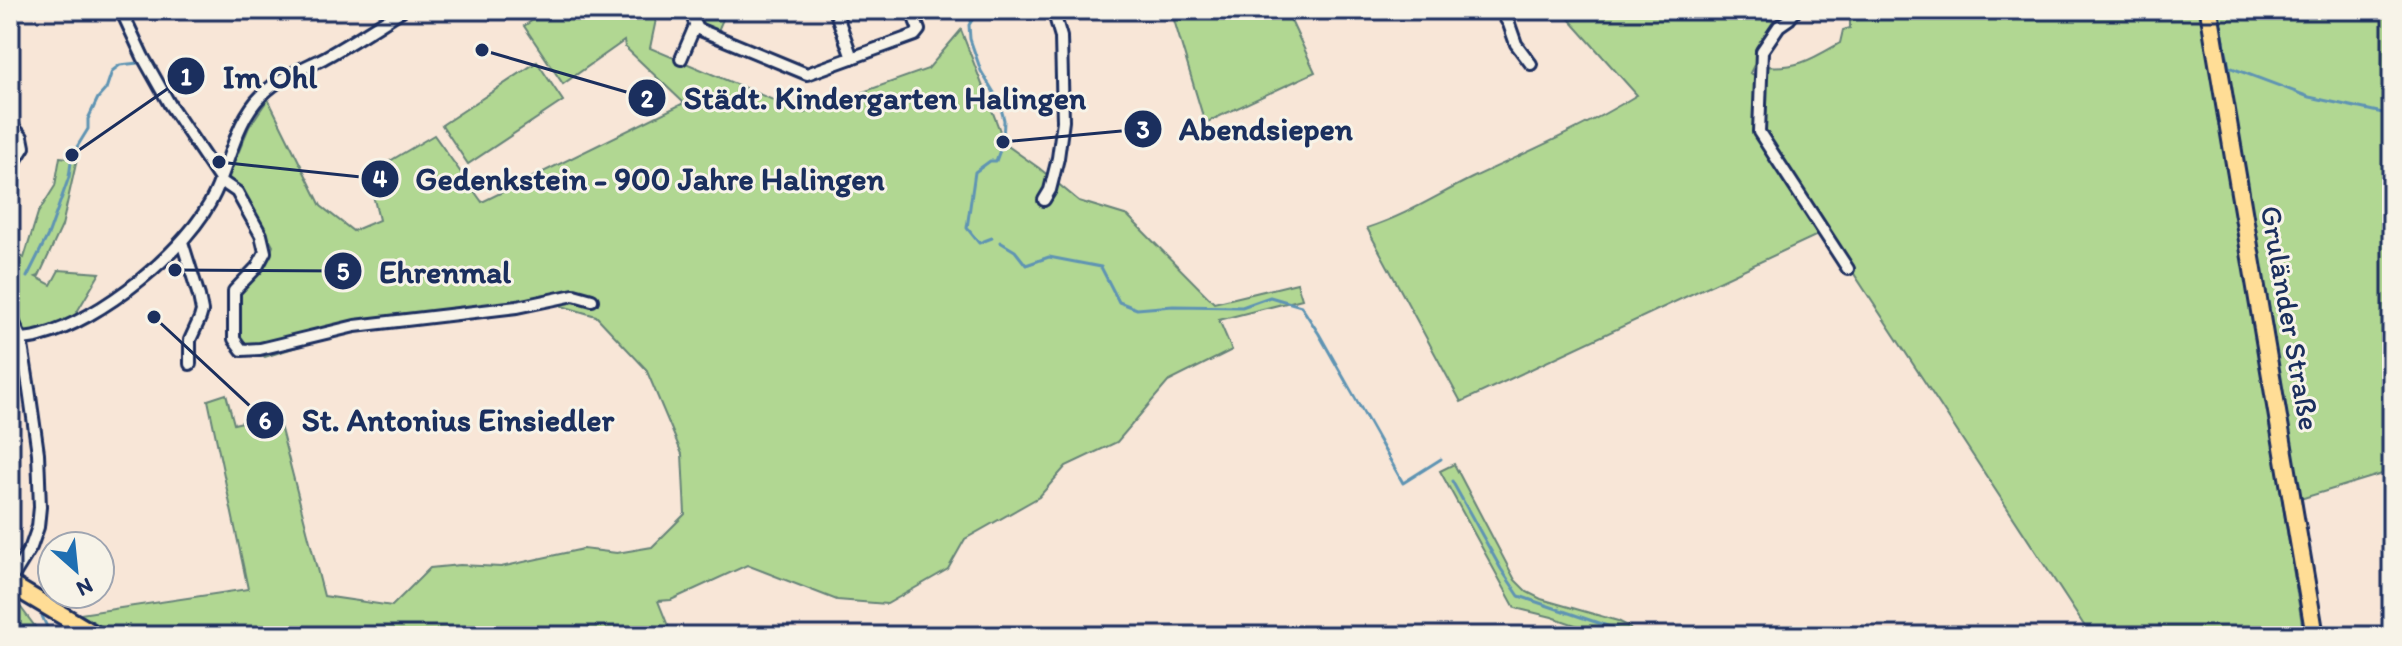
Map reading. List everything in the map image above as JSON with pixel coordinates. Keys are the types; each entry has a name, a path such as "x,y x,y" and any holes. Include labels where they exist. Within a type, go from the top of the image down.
{"main road":[{"name":"Gruländer Straße","path":"2209,10 2315,636"},
{"path":"10,583 67,628 97,636"}],"street":[{"path":"681,59 695,26 694,10"},
{"path":"835,10 852,58"},
{"path":"695,26 802,73 917,34 919,30 911,10"},
{"path":"1044,200 1050,190 1058,158 1063,121 1061,37 1053,10"},
{"path":"1500,10 1516,44 1531,64"},
{"path":"1796,10 1779,26 1762,51 1759,132 1848,269"},
{"path":"15,340 62,328 146,276 182,242 207,208 221,181 232,147 259,97 275,83 351,42 400,11"},
{"path":"124,12 143,57 170,105 221,181 237,192 261,235 265,252 257,267 234,291 234,339 242,350 260,349 355,326 517,307 574,295 592,300"},
{"path":"10,123 22,137 24,147 10,169"},
{"path":"182,242 202,311 190,340 190,364"},
{"path":"10,314 38,453 40,507 38,527 31,547 10,583"}],"green space":[{"path":"548,10 658,10 650,48 804,113 928,69 961,30 1005,144 1079,201 1128,216 1214,303 1297,283 1302,299 1219,320 1232,350 1168,382 1117,442 1066,466 1039,497 965,539 948,569 887,604 837,600 747,565 671,600 658,601 672,636 118,636 80,614 248,589 208,400 226,394 234,424 277,414 324,596 392,606 430,568 460,565 501,567 583,549 617,553 652,547 685,514 682,454 646,369 596,316 555,304 383,320 265,357 240,342 238,291 266,264 273,246 245,195 228,177 249,127 268,99 321,206 353,231 379,220 368,174 434,135 482,202 684,103 625,47 624,41 563,84 524,26"},
{"path":"697,10 727,10 717,33 699,24"},
{"path":"1171,10 1286,10 1315,72 1205,123"},
{"path":"1561,10 1756,10 1756,18 1776,21 1750,73 1765,80 1765,66 1796,64 1840,43 1843,30 1850,28 1850,10 2203,10 2304,636 2091,636 1826,231 1461,402 1367,228 1556,139 1637,95"},
{"path":"2215,10 2392,10 2392,471 2297,500"},
{"path":"537,62 563,101 468,164 442,125"},
{"path":"60,157 77,159 62,226 36,277 51,285 59,270 100,273 74,317 43,331 23,334 10,300 10,250 24,258 38,213 55,186"},
{"path":"1454,464 1515,580 1527,592 1541,599 1618,621 1628,626 1635,636 1607,636 1515,608 1440,471"},
{"path":"10,593 42,636 10,636"}],"waterway":[{"path":"978,10 969,25 970,39 981,71 999,101 1004,120 1003,142 996,161 990,161 975,172 967,228 979,243 992,238"},
{"path":"2218,10 2229,67 2309,97 2392,115"},
{"path":"27,277 49,233 69,177 72,155 88,129 88,119 106,89 112,71 120,65 138,63"},
{"path":"1000,242 1015,251 1026,265 1049,257 1101,267 1119,302 1137,309 1242,307 1270,297 1301,306 1403,483 1441,459"},
{"path":"1452,481 1519,596 1619,630 1628,636"},
{"path":"42,616 51,636"}],"place":[{"name":"Städt. Kindergarten Halingen","path":"482,50"},
{"name":"Abendsiepen","path":"1003,142"},
{"name":"Im Ohl","path":"72,155"},
{"name":"Gedenkstein - 900 Jahre Halingen","path":"219,162"},
{"name":"Ehrenmal","path":"175,270"},
{"name":"St. Antonius Einsiedler","path":"154,317"}]}
